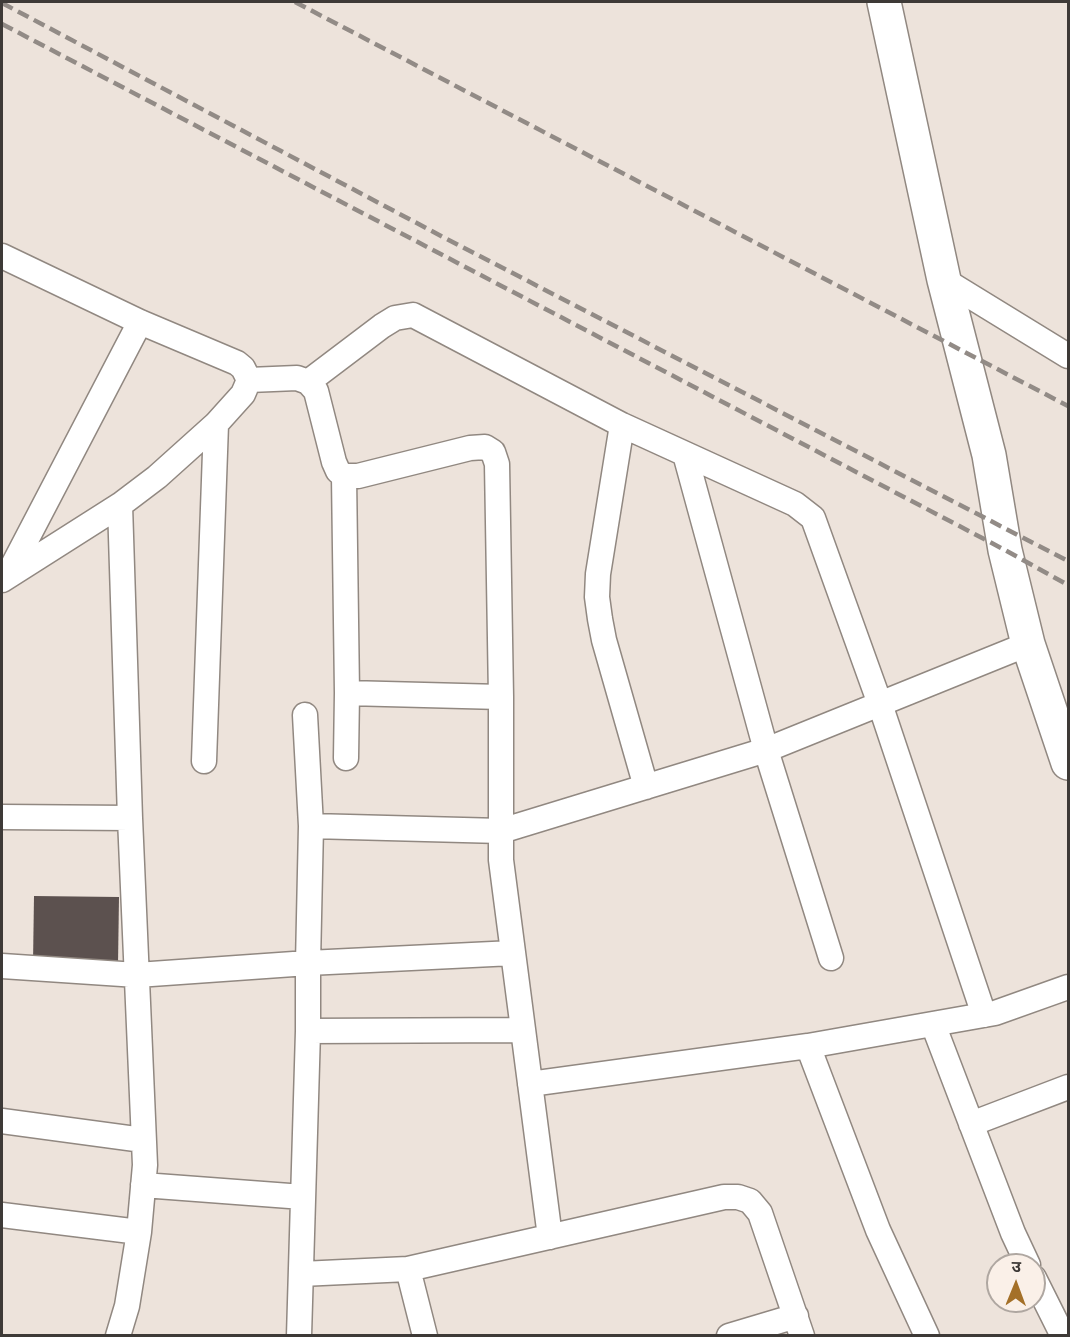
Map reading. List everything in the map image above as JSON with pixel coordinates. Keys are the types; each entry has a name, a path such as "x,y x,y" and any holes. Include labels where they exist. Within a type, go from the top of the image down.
{"street":[{"path":"884,2 944,280 989,455 1005,550 1028,644 1068,763"},
{"path":"4,262 237,363 243,368 249,380 243,394 216,424 157,477 120,505 5,578"},
{"path":"944,280 1068,356"},
{"path":"308,382 382,326 395,318 413,315 622,425 795,504 813,518 880,704 984,1015"},
{"path":"5,578 140,322"},
{"path":"249,380 297,378 308,382 316,391 334,462 338,471 344,476 358,476 470,448 485,447 493,452 497,464 501,860 550,1238"},
{"path":"204,761 216,424"},
{"path":"622,425 598,574 597,597 604,640 646,787"},
{"path":"685,454 766,750 831,958"},
{"path":"344,476 346,758"},
{"path":"118,1335 127,1306 139,1232 145,1165 130,818 120,505"},
{"path":"311,826 501,831 766,750 1028,644"},
{"path":"347,693 501,697"},
{"path":"299,1335 308,1031 311,826 305,715"},
{"path":"2,817 130,818"},
{"path":"2,966 137,975 308,963 513,953"},
{"path":"530,1084 808,1046 984,1015 1068,987"},
{"path":"933,1024 1022,1253"},
{"path":"308,1031 523,1030"},
{"path":"808,1046 878,1230 927,1335"},
{"path":"971,1124 1068,1088"},
{"path":"2,1121 143,1140"},
{"path":"143,1185 303,1197"},
{"path":"301,1274 408,1269 724,1197 738,1197 750,1201 760,1213 799,1326 729,1335"},
{"path":"2,1215 139,1232"},
{"path":"408,1269 424,1335"},
{"path":"1046,1302 1063,1335"}],"building":[{"path":"34,896 119,897 118,964 33,963"}],"railway":[{"path":"295,2 1068,406"},
{"path":"2,3 443,237 1068,561"},
{"path":"2,24 1068,585"}]}
